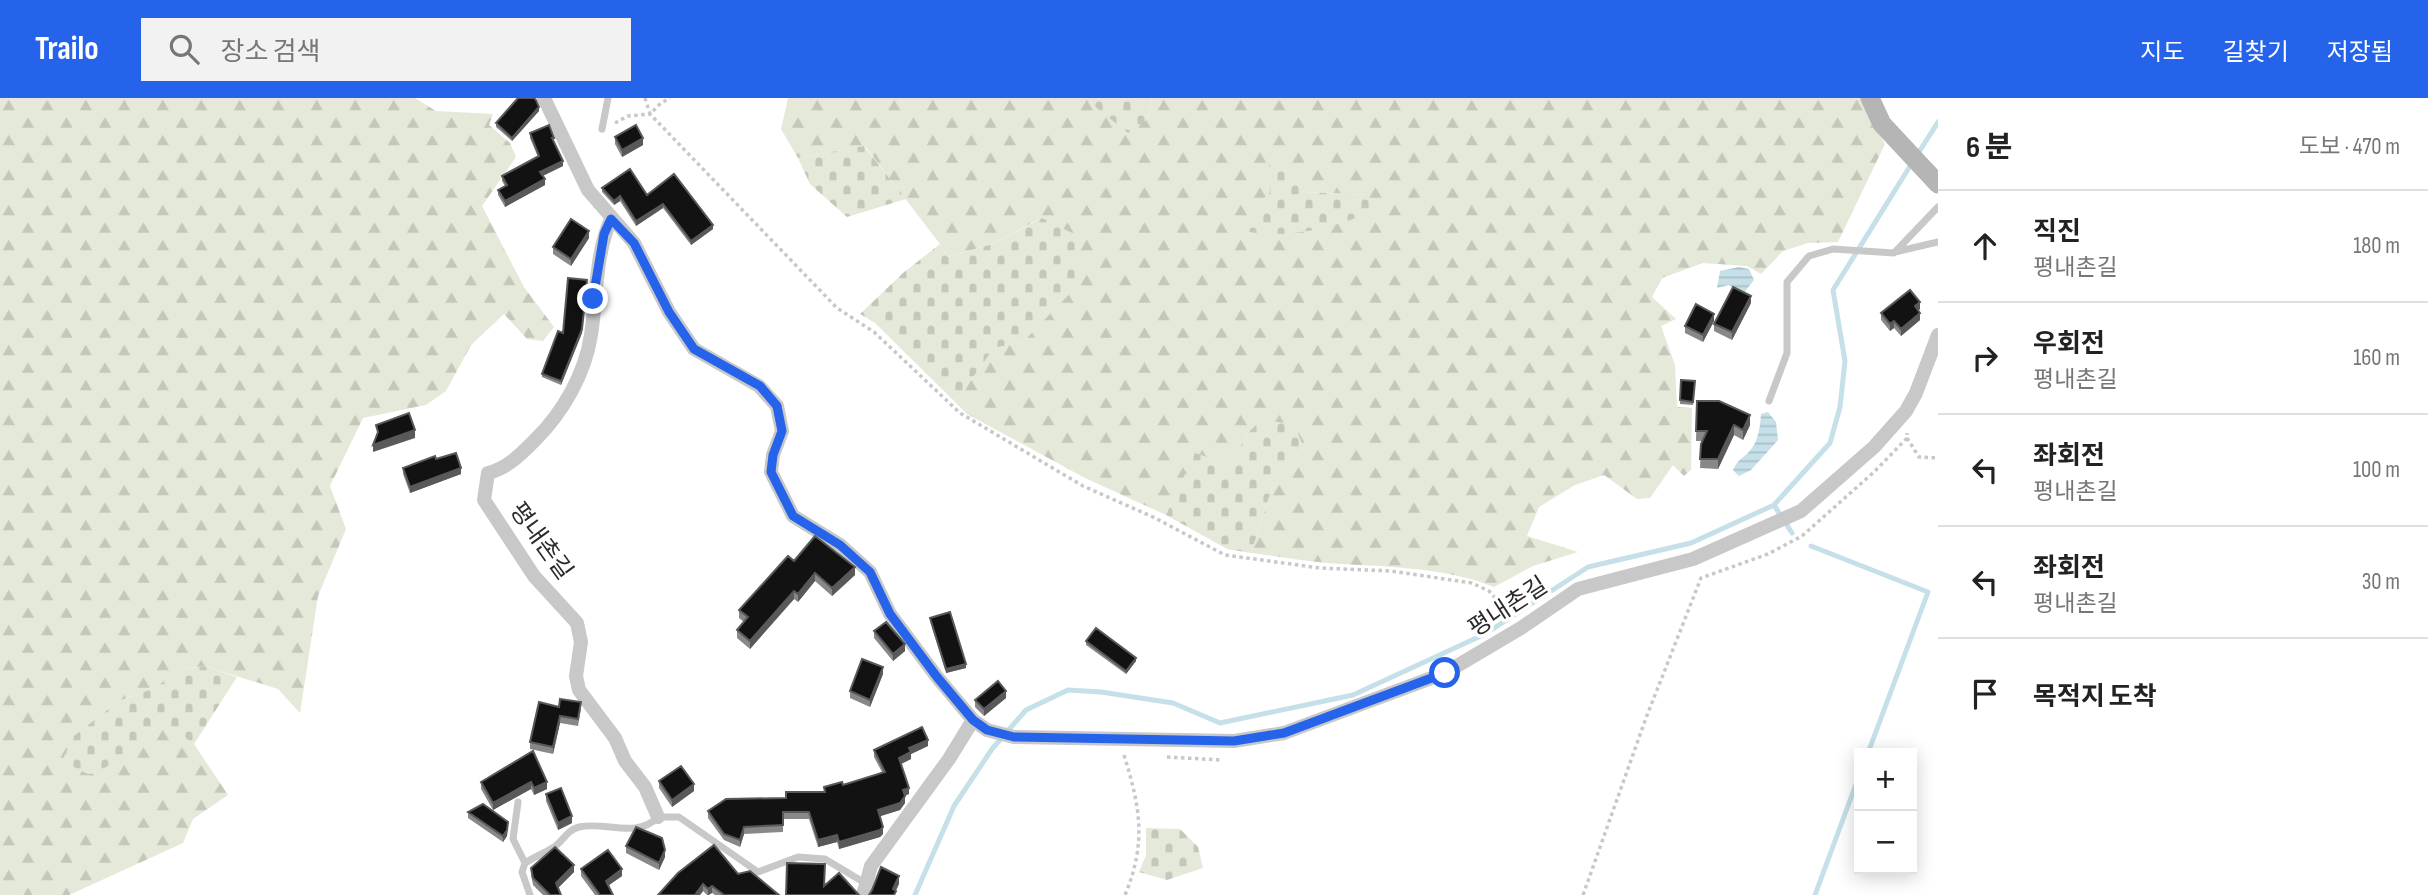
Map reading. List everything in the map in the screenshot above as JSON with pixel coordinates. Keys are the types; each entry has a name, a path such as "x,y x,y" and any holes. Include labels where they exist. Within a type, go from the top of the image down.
{"main road":[{"path":"1870,98 1882,124 1936,183"}],"street":[{"name":"평내촌길","path":"544,98 587,190 634,243 669,312 694,349 760,386 777,406 782,431 773,455 771,472 793,516 840,545 870,572 890,614 973,720 987,730 1014,737 1234,741 1284,733 1445,673 1521,628 1578,589 1693,559 1801,511 1874,447 1906,411 1916,393 1938,335"},
{"name":"평내촌길","path":"611,219 604,234 593,299 590,337 583,362 566,401 524,452 500,470 488,473 484,500 534,576 577,623 581,642 576,676 579,690 615,738 625,761 645,787 658,817"},
{"path":"864,889 871,866 949,759 973,720"}],"lane":[{"path":"602,129 608,98"},
{"path":"1894,253 1938,207"},
{"path":"1769,401 1787,353 1787,282 1809,256 1833,249 1894,253 1938,242"},
{"path":"518,802 513,839 525,863 522,873 530,895"},
{"path":"525,863 555,846 571,829 584,826 623,830 653,822 658,817 679,817 758,872 798,857 825,859 864,889"}],"path":[{"path":"645,98 650,114 837,308 874,332 960,413 1083,486 1153,516 1225,555 1320,569 1391,571 1472,583 1489,591 1516,621"},
{"path":"602,129 628,117 650,114 670,98"},
{"path":"1906,411 1907,438 1919,457 1938,458"},
{"path":"1583,895 1646,718 1701,578 1769,554 1802,536 1858,488 1907,438"},
{"path":"1124,755 1136,796 1140,836 1132,878 1125,895"}],"green space":[{"path":"0,98 415,98 436,111 493,114 489,125 510,143 516,157 482,206 524,287 554,327 543,341 527,339 504,314 471,345 446,391 426,405 363,418 330,486 346,529 318,596 300,713 278,689 204,666 178,670 155,688 119,701 131,751 155,728 172,728 194,744 228,795 193,819 183,843 69,895 0,895"},
{"path":"788,98 1090,98 1092,104 1148,119 1152,98 1863,98 1868,114 1885,144 1838,242 1808,243 1783,251 1761,274 1747,266 1703,263 1662,278 1652,297 1676,319 1661,326 1675,365 1677,407 1692,408 1691,470 1684,476 1673,465 1650,498 1637,499 1604,475 1575,485 1539,507 1527,536 1578,552 1533,566 1494,587 1433,571 1318,562 1251,553 1272,488 1304,448 1248,433 1230,465 1195,454 1166,515 1083,477 967,414 955,402 994,348 1023,342 1041,218 993,244 947,257 865,146 798,158 781,129","holes":["1285,168 1304,192 1368,195 1250,215 1270,192"]},
{"path":"1090,98 1152,98 1148,119 1128,133 1092,104"},
{"path":"864,146 906,199 847,217 810,184 798,158"},
{"path":"1269,165 1285,168 1304,192 1368,195 1375,211 1344,222 1295,233 1245,231 1250,215 1270,192"},
{"path":"1042,218 1074,234 1085,278 1023,342 994,348 955,402 875,323 860,314 903,273 940,244 947,257 993,244"},
{"path":"1261,420 1294,424 1304,448 1272,488 1251,553 1227,549 1166,515 1195,453 1230,465 1248,433"},
{"path":"204,666 237,677 194,744 172,728 155,728 131,751 92,776 62,761 74,736 119,701 155,688 178,670"},
{"path":"1146,828 1180,829 1198,847 1203,868 1167,880 1139,872 1146,855"}],"water":[{"path":"1739,267 1749,269 1754,280 1743,294 1729,285 1717,288 1720,271"},
{"path":"1768,412 1776,422 1778,440 1751,470 1739,476 1733,470 1754,444 1759,432 1761,414"}],"building":[{"path":"518,98 534,98 539,107 512,138 496,123"},
{"path":"549,125 563,161 540,172 545,179 505,201 498,190 507,185 502,176 539,156 530,133"},
{"path":"636,125 643,138 622,150 615,137"},
{"path":"630,169 647,195 674,174 713,225 691,241 663,204 636,221 620,196 614,201 602,188"},
{"path":"571,219 589,231 571,259 553,247"},
{"path":"568,278 587,280 582,329 561,381 542,374 558,331 563,333"},
{"path":"1733,287 1751,296 1732,332 1714,324"},
{"path":"1910,290 1920,302 1915,306 1920,313 1901,329 1894,321 1890,324 1881,313"},
{"path":"1696,304 1714,314 1703,335 1685,326"},
{"path":"1681,380 1695,381 1693,402 1680,400"},
{"path":"1697,401 1719,401 1750,415 1743,430 1734,425 1718,459 1700,459 1701,444 1707,431 1696,431"},
{"path":"409,413 415,430 373,445 378,432 376,425"},
{"path":"456,453 461,468 410,487 403,468 435,456 436,459"},
{"path":"815,536 855,567 832,588 815,573 798,594 794,591 750,641 737,630 748,617 739,610 788,556 794,561"},
{"path":"950,612 966,664 946,669 930,618"},
{"path":"886,622 905,644 893,654 874,631"},
{"path":"1096,628 1136,658 1126,671 1086,641"},
{"path":"862,659 883,667 870,700 850,691"},
{"path":"998,681 1006,691 984,709 975,700"},
{"path":"560,699 581,702 578,719 560,716 553,747 530,742 539,702 559,707"},
{"path":"922,727 928,740 909,748 911,752 899,758 909,788 903,790 905,796 900,803 878,810 883,827 880,830 839,842 837,835 818,840 809,812 783,812 783,825 744,827 740,840 724,834 708,811 726,799 786,798 786,792 825,792 824,787 842,782 843,785 885,772 874,750"},
{"path":"533,751 547,782 534,788 531,782 493,803 481,782"},
{"path":"681,766 694,784 672,800 659,781"},
{"path":"561,788 572,816 558,823 546,794"},
{"path":"483,804 508,822 503,836 468,812"},
{"path":"636,827 662,838 665,850 659,863 626,846"},
{"path":"714,845 738,874 750,871 779,895 724,895 712,886 708,889 703,884 695,895 658,895 678,873"},
{"path":"555,847 574,865 556,883 561,895 550,895 533,878 531,868"},
{"path":"608,850 622,869 606,881 613,895 600,895 581,869"},
{"path":"787,863 825,864 824,886 839,873 859,895 786,895"},
{"path":"881,867 899,876 893,889 896,891 894,895 869,895"}],"waterway":[{"path":"1917,155 1938,122"},
{"path":"915,895 954,806 992,749 1026,710 1068,690 1173,703 1220,723 1353,695 1485,634 1588,567 1691,543 1774,505 1830,443 1840,407 1845,361 1833,290 1912,163"},
{"path":"1774,505 1792,533"},
{"path":"1811,546 1928,592 1870,748"},
{"path":"1815,895 1854,790"}],"route":[{"path":"593,299 604,234 611,219 634,243 669,312 694,349 760,386 777,406 782,431 773,455 771,472 793,516 840,545 870,572 890,614 937,677 973,720 987,730 1014,737 1234,741 1284,733 1445,673"}]}
